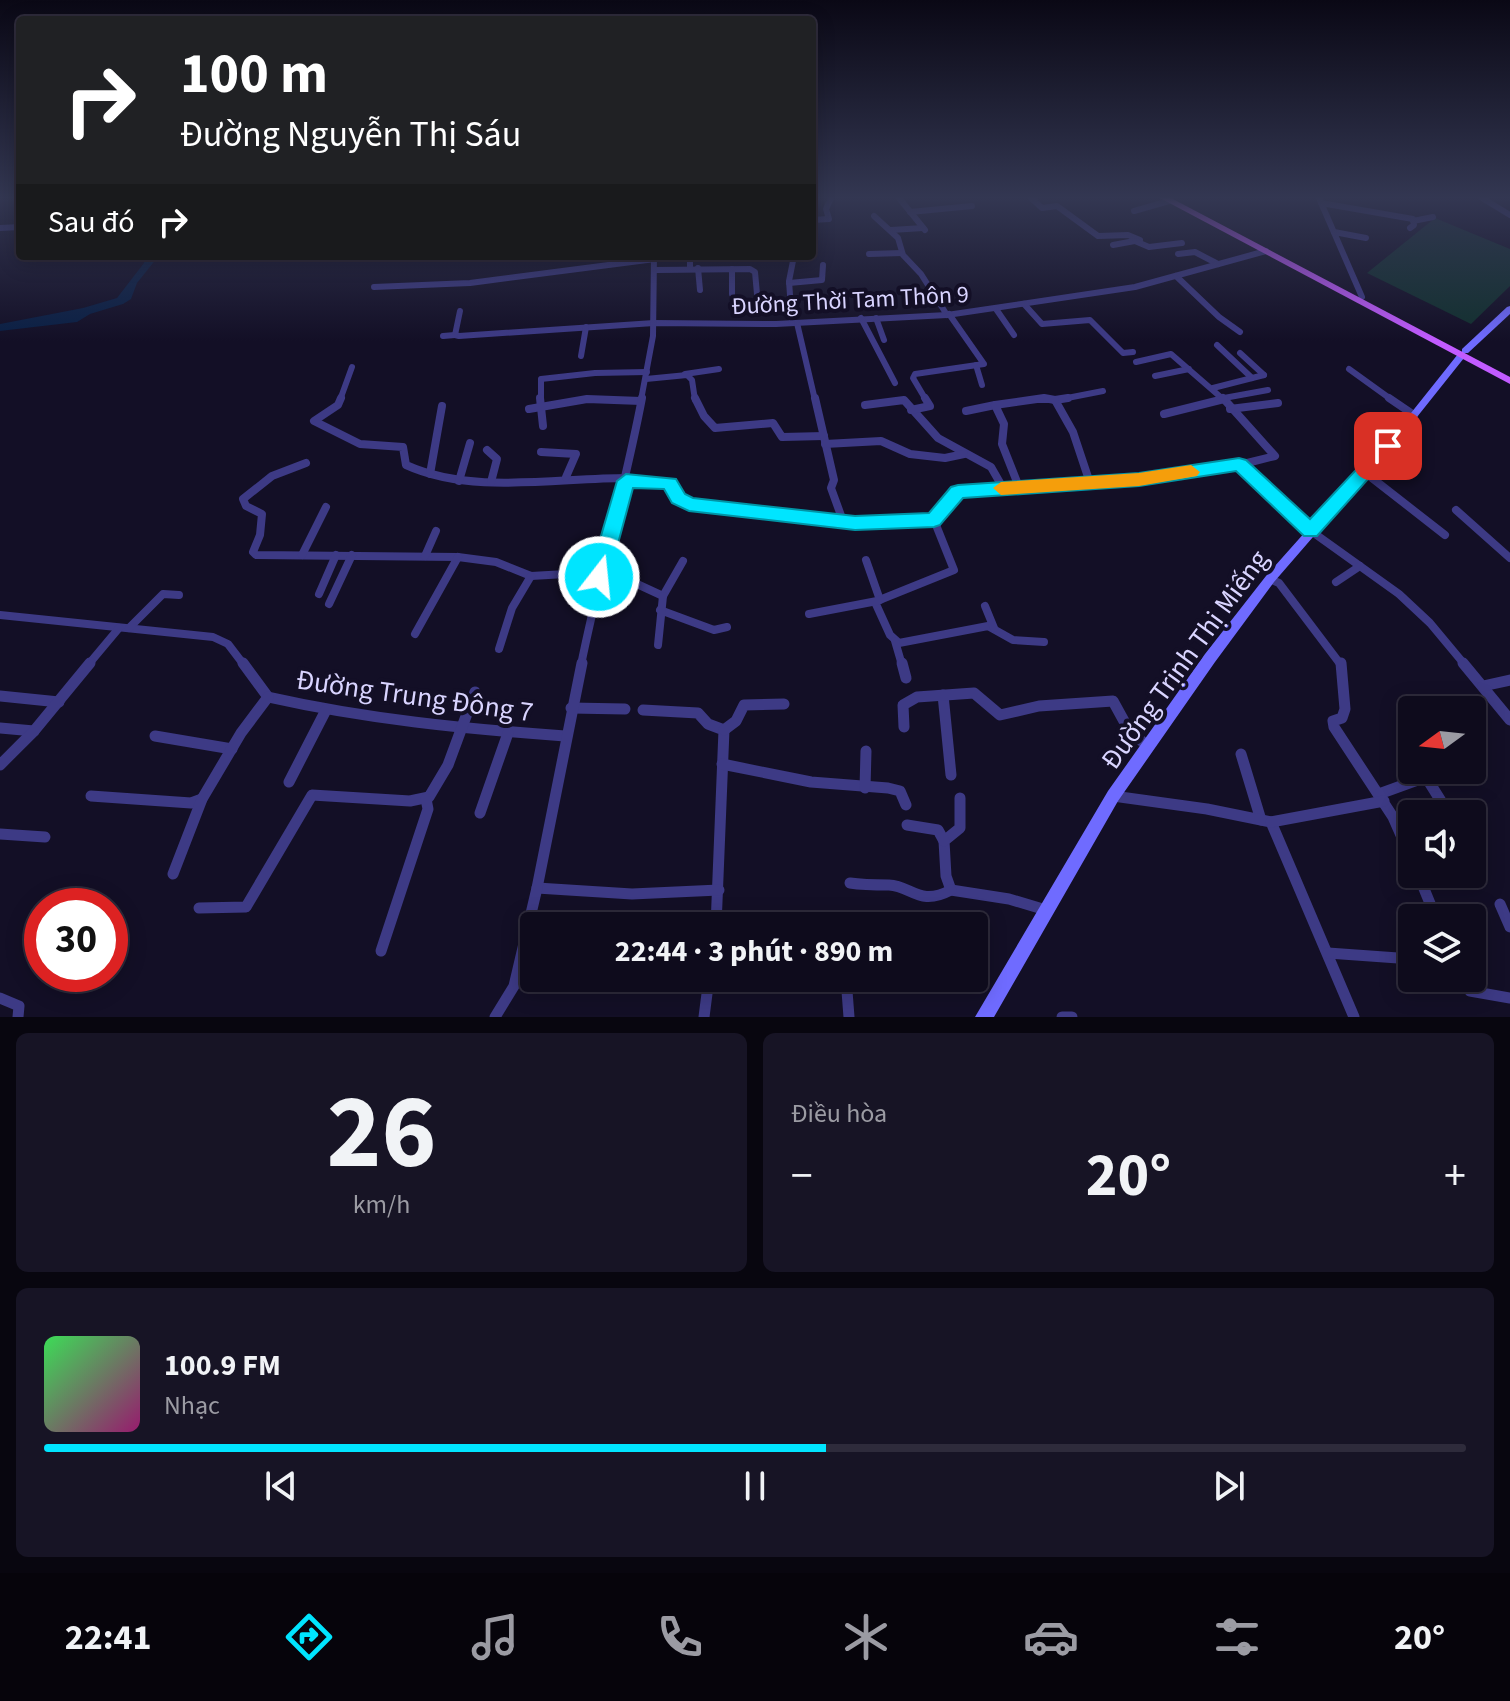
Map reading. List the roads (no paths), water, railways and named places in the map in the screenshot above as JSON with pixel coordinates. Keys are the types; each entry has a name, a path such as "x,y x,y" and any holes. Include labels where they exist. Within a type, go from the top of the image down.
{"main road":[{"path":"1256,245 1463,354 1510,374"},
{"path":"1260,245 1362,297 1510,381"},
{"name":"Đường Trịnh Thị Miếng","path":"984,1017 1113,796 1270,579 1414,415 1463,354 1510,309"}],"street":[{"path":"900,245 902,253 921,274 984,364 915,374 913,378 930,406 911,410"},
{"path":"1340,245 1362,297"},
{"name":"Đường Thời Tam Thôn 9","path":"443,336 654,323 795,323 948,314 1135,287 1266,251"},
{"path":"1178,254 1195,252 1218,265"},
{"path":"869,254 902,253"},
{"path":"691,260 700,290"},
{"path":"793,260 789,283 795,323 834,480 831,488 843,521"},
{"path":"495,1017 514,986 537,888 565,736 600,574 626,479 654,323 655,261"},
{"path":"374,287 470,283 655,261 694,268 755,272 757,294"},
{"path":"789,283 822,280 823,265"},
{"path":"732,269 732,294"},
{"path":"1176,276 1219,317 1240,332"},
{"path":"1024,304 1035,320 1042,324 1090,320 1123,353 1133,352"},
{"path":"996,309 1014,335"},
{"path":"455,335 460,311"},
{"path":"861,318 895,383"},
{"path":"876,318 884,340"},
{"path":"581,356 586,327"},
{"path":"1217,345 1252,378"},
{"path":"1213,388 1264,375 1240,353"},
{"path":"352,367 338,405 314,421 360,444 403,447 406,465 430,474 459,481 566,477 670,483 679,498 689,505 843,521 934,520 958,491 1139,480 1239,465 1275,456 1230,409 1224,398 1171,354 1136,362"},
{"path":"976,365 982,385"},
{"path":"680,375 719,369"},
{"path":"1155,376 1189,369"},
{"path":"1349,369 1414,415"},
{"path":"543,426 541,379 595,373 687,375 692,380 696,403 700,404 704,416 715,428 773,423 784,437 881,441 910,454 923,453 945,458 964,454"},
{"path":"1164,414 1268,390"},
{"path":"966,411 1103,391"},
{"path":"529,409 587,399 641,401"},
{"path":"865,405 904,400 938,438 991,467 1003,488"},
{"path":"1055,400 1073,432 1090,483"},
{"path":"1230,409 1278,403"},
{"path":"995,405 1004,424 1002,444 1019,487"},
{"path":"430,474 442,406"},
{"path":"459,481 470,443"},
{"path":"487,450 497,459 491,482"},
{"path":"541,452 576,454 566,477"},
{"path":"306,463 276,474 243,499 246,506 262,514 260,535 253,552 256,555 458,557 496,562 531,576 600,574 637,584 663,596"},
{"path":"1239,465 1311,531 1399,594 1430,623 1510,720"},
{"path":"1363,471 1445,535"},
{"path":"302,555 326,507"},
{"path":"1456,510 1510,558"},
{"path":"809,614 878,601 954,570 934,520"},
{"path":"425,556 436,531"},
{"path":"319,594 336,555"},
{"path":"329,604 352,555"},
{"path":"415,634 458,557"},
{"path":"866,560 906,678"},
{"path":"658,645 663,596 683,561"},
{"path":"1336,582 1360,566"},
{"path":"499,649 512,608 531,576"},
{"path":"1270,579 1279,583 1341,664 1345,709 1342,718 1333,721 1334,727 1398,823"},
{"path":"0,765 124,628 163,594 179,595"},
{"path":"985,606 994,628"},
{"path":"660,610 714,630 727,627"},
{"name":"Đường Trung Đông 7","path":"0,615 213,637 228,644 268,697 326,710 460,729 565,736"},
{"path":"895,639 899,643 988,626 1013,640 1044,642"},
{"path":"1483,686 1510,680"},
{"path":"199,908 246,907 312,795 410,801 426,799 435,791 475,692"},
{"path":"904,727 906,702 917,697 974,693 1000,715 1039,706 1113,701 1130,732 1148,746"},
{"path":"943,695 951,775"},
{"path":"0,696 59,702"},
{"path":"173,874 202,799 268,697"},
{"path":"717,912 724,730 736,721 742,705 784,704"},
{"path":"571,708 625,709"},
{"path":"289,782 326,710"},
{"path":"643,710 698,713 708,724 724,730"},
{"path":"0,728 34,731"},
{"path":"480,813 508,733"},
{"path":"155,736 232,749"},
{"path":"865,788 866,751"},
{"path":"1241,754 1266,821 1328,953 1354,1017"},
{"path":"722,764 811,782 900,791 906,805"},
{"path":"1113,796 1266,821 1381,798 1411,784"},
{"path":"91,796 191,803 202,799"},
{"path":"944,841 960,828 960,798"},
{"path":"381,951 428,809 426,799"},
{"path":"907,825 938,830 944,841 946,876 951,890"},
{"path":"0,834 45,837"},
{"path":"850,883 878,887 892,885 903,893 922,896 939,897 951,890 1009,899 1046,910"},
{"path":"537,888 632,894 719,890"},
{"path":"1500,904 1510,927"},
{"path":"1328,953 1398,958"},
{"path":"704,1017 707,992"},
{"path":"847,992 849,1017"},
{"path":"1476,992 1510,998"},
{"path":"0,998 19,1006 18,1017"},
{"path":"1062,1017 1072,1017"}],"water":[{"path":"144,260 155,260 137,283 131,299 123,304 90,314 77,322 0,331 0,324 117,298"}]}
